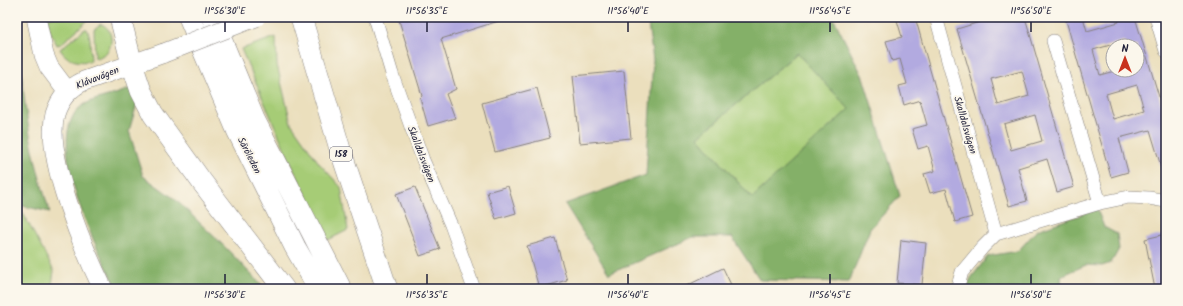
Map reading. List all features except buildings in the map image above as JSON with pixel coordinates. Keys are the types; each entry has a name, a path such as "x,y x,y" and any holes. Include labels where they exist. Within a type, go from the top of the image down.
{"main road":[{"path":"120,17 132,64 141,91 153,114 202,182 284,289"},
{"name":"Säröleden","path":"190,17 237,130 295,247 319,289"},
{"name":"Säröleden","path":"212,17 254,119 342,289"},
{"name":"158","path":"301,17 340,149 387,289"}],"street":[{"path":"36,17 44,55 52,72 67,91"},
{"name":"Klåvavägen","path":"103,289 80,236 62,181 54,137 54,121 57,108 67,91 84,81 164,53 256,17"},
{"name":"Skalldalsvägen","path":"376,17 392,74 423,160 451,226 474,289"},
{"name":"Skalldalsvägen","path":"936,17 996,234"},
{"path":"1156,17 1166,51"},
{"path":"1053,41 1100,202"},
{"path":"957,289 962,272 996,234 1100,202 1129,197 1166,201"}],"green space":[{"path":"17,17 23,92 31,141 36,165 50,212 18,205 17,202"},
{"path":"47,17 84,17 88,20 61,44 57,45 50,31"},
{"path":"647,17 833,17 863,77 900,196 870,229 849,282 760,280 732,237 693,237 609,274 565,204 646,175 653,60","holes":["797,53 849,109 752,198 698,137"]},
{"path":"101,24 108,29 111,41 109,50 95,58 94,29"},
{"path":"87,29 90,39 91,61 82,62 69,59 60,49"},
{"path":"276,37 277,65 291,123 319,163 341,187 348,230 328,240 290,161 241,49"},
{"path":"797,53 850,109 752,198 698,137"},
{"path":"140,84 136,107 129,131 143,176 175,199 228,250 265,289 118,289 88,226 70,173 67,148 69,126 78,109 82,106"},
{"path":"17,202 54,271 52,284 47,289 17,289"},
{"path":"1097,209 1104,227 1117,234 1119,249 1111,263 1102,266 1086,265 1061,276 1062,289 966,289 971,278 988,256 1018,251 1037,230"}]}
